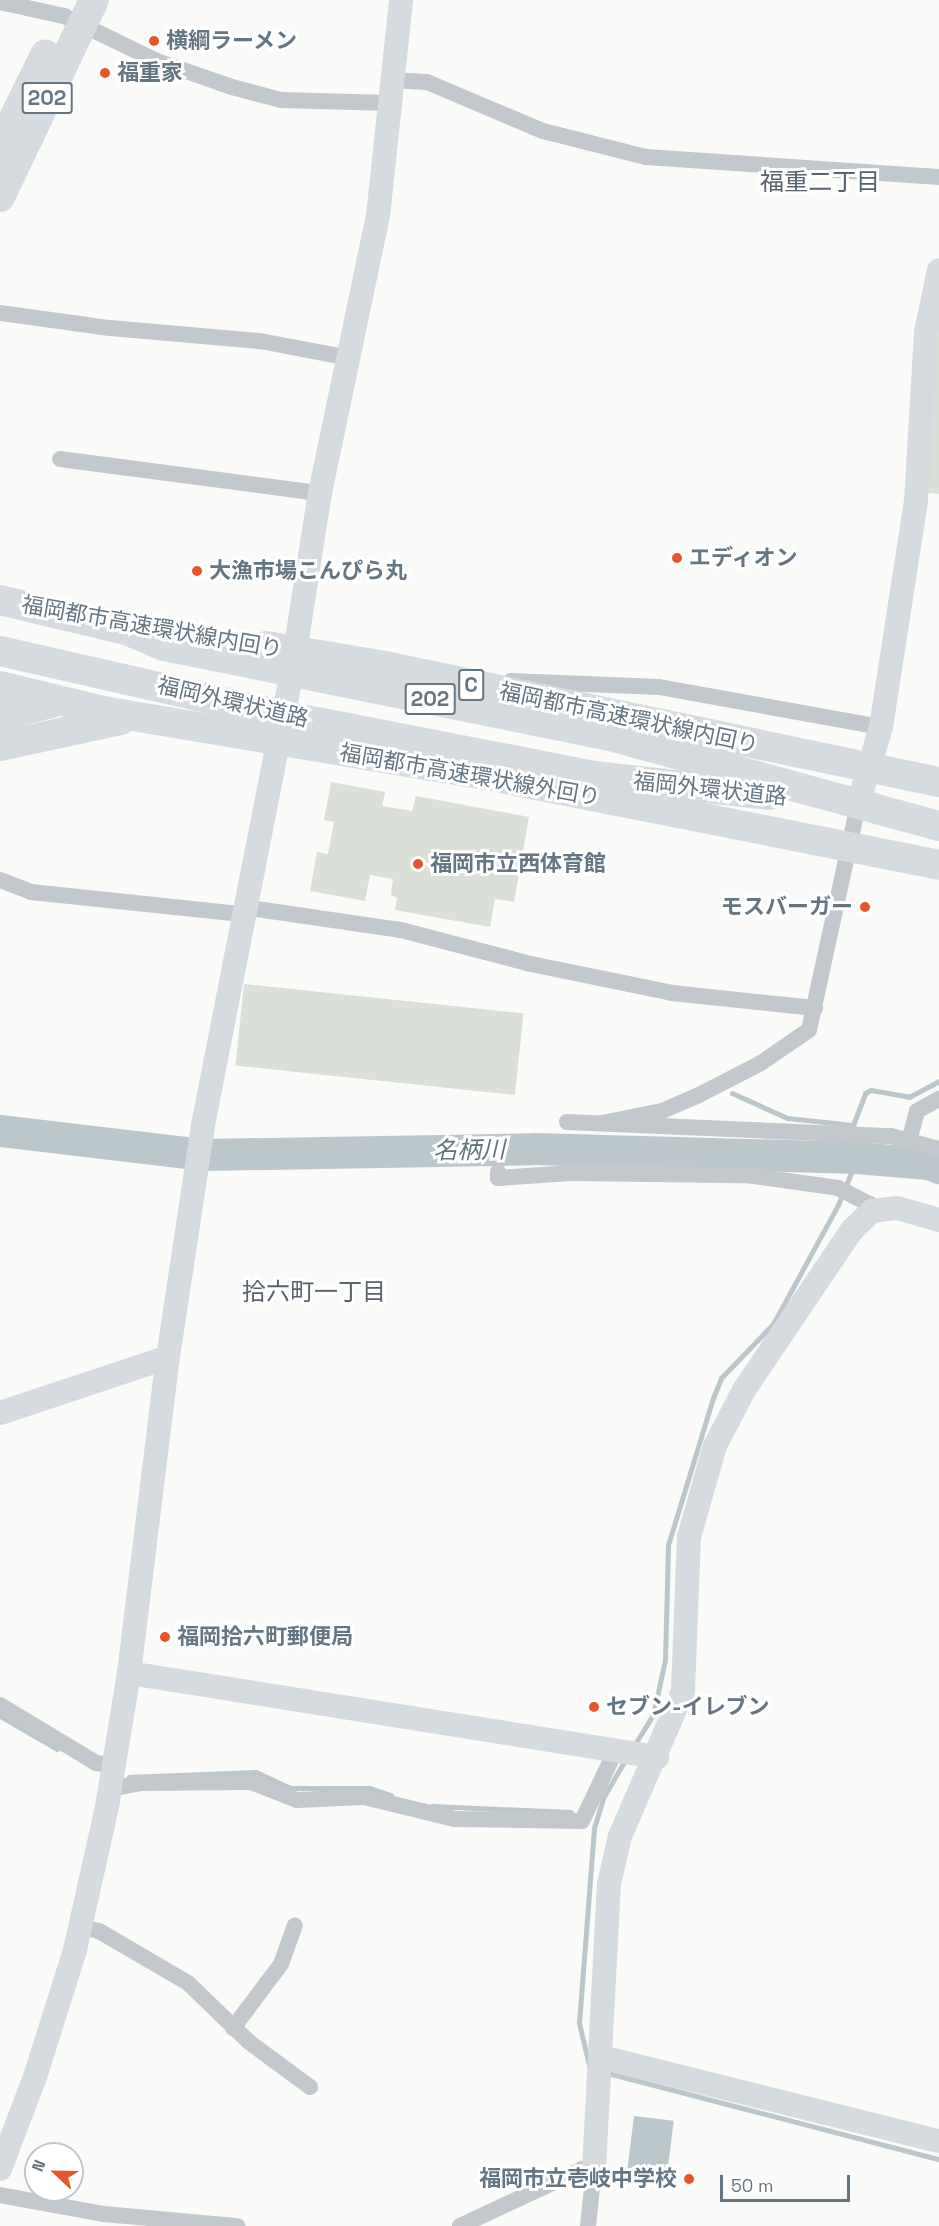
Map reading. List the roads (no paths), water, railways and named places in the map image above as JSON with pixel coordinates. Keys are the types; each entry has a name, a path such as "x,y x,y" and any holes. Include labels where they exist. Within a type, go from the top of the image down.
{"highway":[{"name":"202","path":"0,146 78,10"},
{"name":"202","path":"0,197 78,10"},
{"name":"福岡外環状道路","path":"0,601 126,630 164,646 610,735 939,826"},
{"name":"福岡都市高速環状線内回り","path":"0,601 385,666 939,782"},
{"name":"福岡外環状道路","path":"0,651 281,715 594,776 939,815"},
{"name":"C","path":"0,716 41,704 111,693 189,684 261,683 463,710 939,808"},
{"name":"福岡都市高速環状線外回り","path":"0,686 114,713 481,774 939,865"},
{"path":"0,746 55,731 192,712 260,712 342,720 457,738 939,837"},
{"name":"202","path":"610,735 703,726 794,732 939,761"}],"street":[{"path":"0,2169 35,2077 81,1927 110,1789 112,1765 129,1673 158,1462 168,1358 203,1125 281,715 292,671 321,494 378,216 387,103 401,0"},
{"path":"0,2 78,10 157,61 232,87 282,100 387,103"},
{"path":"390,80 427,82 543,131 646,157 939,177"},
{"path":"602,1124 662,1111 761,1063 809,1030 858,805 881,727 916,501 926,332 939,270"},
{"path":"0,313 110,328 260,341 350,358"},
{"path":"60,459 321,494"},
{"path":"418,697 472,679 659,687 881,727"},
{"path":"0,880 31,892 243,910 401,930 531,964 672,993 815,1008"},
{"path":"909,1141 917,1111 939,1099"},
{"path":"567,1122 891,1137 939,1149"},
{"path":"498,1172 498,1178 572,1173 746,1175 844,1190 870,1204 872,1211"},
{"path":"588,2226 601,2081 609,1884 620,1836 633,1752 683,1691 687,1662 684,1579 689,1537 715,1446 744,1390 852,1230 872,1211 897,1208 939,1220"},
{"path":"0,1413 168,1358"},
{"path":"129,1673 633,1752"},
{"path":"0,1705 96,1763 112,1765"},
{"path":"110,1789 141,1784 251,1782 297,1800 364,1797 455,1819 582,1821 612,1758 633,1752"},
{"path":"234,2028 281,1964 295,1925"},
{"path":"81,1927 99,1931 188,1983 234,2028 310,2087"},
{"path":"601,2057 939,2142"},
{"path":"460,2226 582,2169 594,2169"},
{"path":"0,2195 64,2204 104,2214 237,2226"}],"waterway":[{"path":"732,1093 787,1118 853,1125 865,1093 871,1090 909,1097 939,1081"},
{"name":"名柄川","path":"0,1131 205,1155 535,1149 857,1158 929,1164 939,1168"},
{"path":"633,1747 653,1715 665,1660 668,1545 713,1398 721,1378 773,1324 838,1205 857,1158"},
{"path":"0,1716 57,1749"},
{"path":"589,2065 579,2023 594,1828 603,1798 625,1760"},
{"path":"129,1777 256,1772 291,1788 369,1788 391,1795"},
{"path":"432,1806 571,1812"},
{"path":"604,2072 939,2159"}],"place":[{"name":"横綱ラーメン","path":"154,41"},
{"name":"福重家","path":"105,73"},
{"name":"エディオン","path":"677,558"},
{"name":"大漁市場こんぴら丸","path":"197,571"},
{"name":"福岡市立西体育館","path":"418,864"},
{"name":"モスバーガー","path":"865,907"},
{"name":"福岡拾六町郵便局","path":"165,1637"},
{"name":"セブン-イレブン","path":"594,1707"},
{"name":"福岡市立壱岐中学校","path":"689,2179"}],"district":[{"name":"福重二丁目","path":"820,182"},
{"name":"拾六町一丁目","path":"314,1292"}]}
